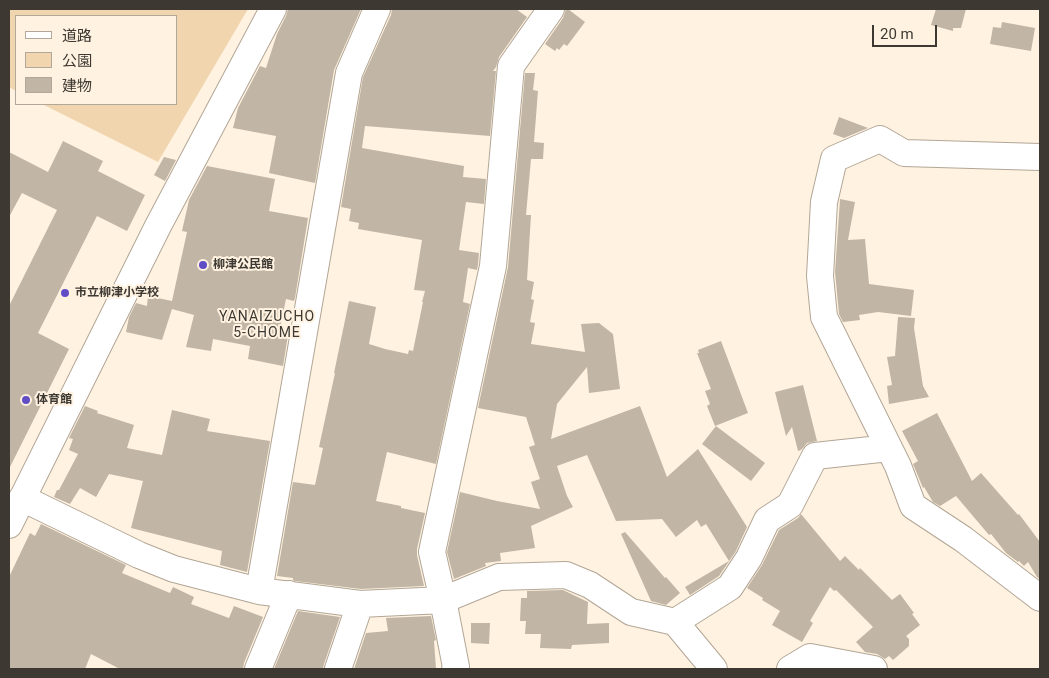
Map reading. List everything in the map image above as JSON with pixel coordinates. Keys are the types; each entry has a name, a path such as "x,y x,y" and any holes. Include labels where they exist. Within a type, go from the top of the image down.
{"street":[{"path":"9,525 158,226 273,9"},
{"path":"259,591 349,73 377,9"},
{"path":"455,669 443,600 432,552 493,266 511,66 551,9"},
{"path":"1040,157 904,153 880,139 834,159 824,202 820,276 824,316 898,466 913,506 963,539 1040,598"},
{"path":"675,622 730,586 749,558 767,520 790,505 815,456 889,448"},
{"path":"22,498 139,555 174,568 259,591 360,604 443,600 499,577 566,575 590,584 631,612 675,622 714,669"},
{"path":"258,669 289,594"},
{"path":"338,669 360,604"},
{"path":"790,669 810,657 874,669"}],"green space":[{"path":"9,9 248,9 158,162 44,105 178,105 178,15 15,15 15,90 9,87"}],"building":[{"path":"288,9 361,9 334,70 315,183 269,173 276,136 233,128 238,108 260,66 266,68 277,34"},
{"path":"392,9 516,9 527,17 499,57 493,71 496,71 490,136 365,126 362,148 464,166 463,177 486,179 484,204 466,202 459,250 479,253 478,264 477,270 468,268 463,302 470,304 436,464 387,452 376,501 425,513 417,549 424,586 361,589 295,581 293,578 277,576 293,482 315,485 323,448 319,447 349,301 376,307 369,344 408,354 409,350 413,351 423,302 425,291 414,290 422,240 358,229 359,223 349,221 351,209 341,207 363,77"},
{"path":"566,9 585,22 567,46 564,44 559,50 557,48 555,51 545,44 563,18"},
{"path":"936,9 966,9 961,28 953,28 953,31 931,25"},
{"path":"1002,22 1035,28 1031,51 990,44 993,27 1001,28"},
{"path":"525,73 535,73 533,90 538,91 534,142 544,143 543,159 531,159 526,215 531,215 527,280 534,282 531,299 534,300 530,322 535,323 531,344 585,352 581,324 599,323 613,334 620,389 589,393 587,367 557,404 551,439 640,406 667,477 698,449 747,527 736,551 719,576 690,595 685,587 729,561 706,524 701,527 697,520 676,537 662,519 616,521 587,455 557,466 567,496 573,507 531,526 535,548 500,553 501,561 485,563 486,566 454,579 447,552 460,492 540,509 531,482 540,479 529,447 535,445 526,417 478,408 508,267"},
{"path":"839,117 868,128 844,138 833,134"},
{"path":"63,141 103,161 98,171 145,195 127,231 97,216 38,333 69,349 9,469 9,306 57,210 22,193 9,217 9,152 48,172"},
{"path":"164,157 176,160 165,181 154,175"},
{"path":"207,166 275,179 269,211 308,218 295,298 294,301 286,299 279,333 288,335 283,366 248,359 250,346 213,339 211,351 186,347 194,315 172,309 162,340 126,332 129,317 136,303 147,306 148,296 172,301 187,232 182,231 189,200"},
{"path":"840,199 855,202 848,240 865,239 869,284 914,290 911,316 878,312 859,315 860,320 843,322 839,314 835,272"},
{"path":"898,317 915,318 914,328 923,386 929,397 889,404 887,386 892,385 887,357 895,356"},
{"path":"721,341 748,413 715,426 707,406 710,404 705,391 711,389 697,353 699,353 698,350"},
{"path":"803,385 817,441 807,443 798,451 792,427 786,436 775,392"},
{"path":"85,406 98,411 97,413 134,425 127,448 162,455 172,410 210,419 207,431 270,441 247,572 220,565 222,551 131,528 143,481 109,474 96,497 80,488 70,504 54,497 78,454 69,450 73,439 69,438"},
{"path":"937,413 972,481 981,473 1019,514 1040,542 1040,579 1028,562 1024,566 1006,553 956,496 940,506 933,502 923,488 913,464 918,461 902,431"},
{"path":"716,426 765,463 751,481 702,444"},
{"path":"801,514 840,561 845,556 892,600 900,594 914,613 912,614 920,625 906,636 909,639 909,646 893,660 889,656 885,659 877,654 865,652 856,642 873,627 836,590 834,591 830,587 810,621 813,623 802,642 772,625 780,611 747,588 762,565 779,530"},
{"path":"41,524 126,565 122,573 170,593 173,587 194,597 191,604 229,618 234,606 263,617 243,669 120,669 91,654 85,669 9,669 9,577 30,533 35,536"},
{"path":"625,532 680,593 666,605 651,601 621,534"},
{"path":"563,590 588,602 587,624 609,623 609,643 572,645 571,649 540,648 541,634 525,634 526,621 520,621 521,598 527,598 527,591"},
{"path":"298,611 340,617 323,669 274,669"},
{"path":"431,616 436,640 434,641 436,669 354,669 366,633 388,631 386,618"},
{"path":"471,623 490,623 489,644 471,643"}],"place":[{"name":"柳津公民館","path":"203,265"},
{"name":"市立柳津小学校","path":"65,293"},
{"name":"体育館","path":"26,400"}],"district":[{"name":"YANAIZUCHO 5-CHOME","path":"267,326"}]}
